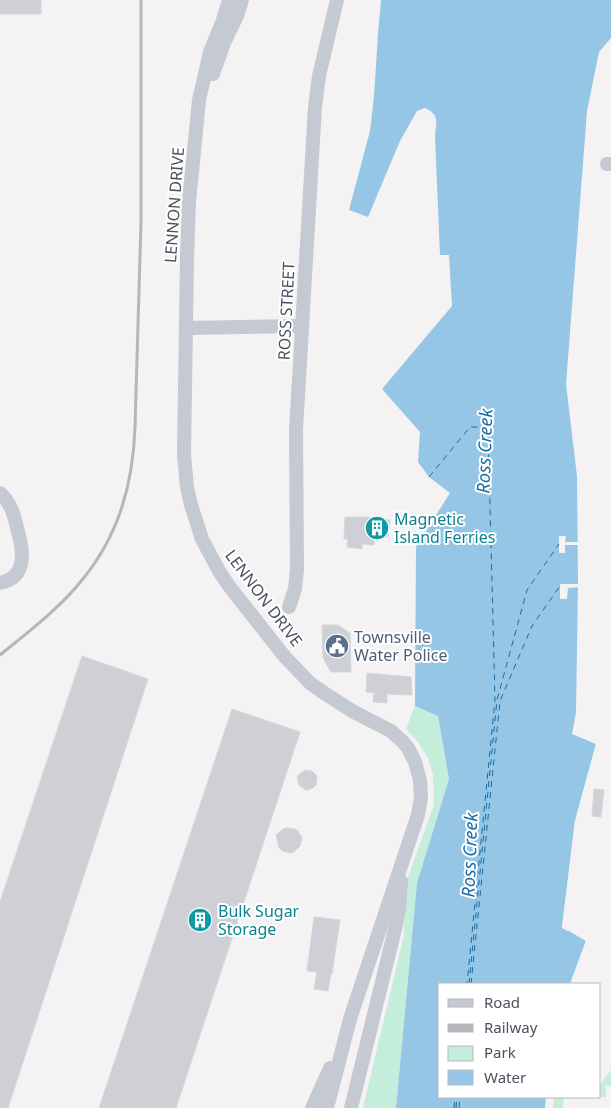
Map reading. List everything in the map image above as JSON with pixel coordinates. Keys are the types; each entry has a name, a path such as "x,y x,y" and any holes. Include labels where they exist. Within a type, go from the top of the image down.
{"street":[{"name":"LENNON DRIVE","path":"229,0 210,52 199,100 188,220 184,439 185,470 191,505 202,539 224,578 290,664 310,683 338,703 391,732 403,742 412,755 420,780 421,798 418,815 350,1019 326,1108"},
{"name":"LENNON DRIVE","path":"197,128 218,58 242,0"},
{"name":"ROSS STREET","path":"289,607 295,589 297,569 296,430 317,89 338,0"},
{"name":"ROSS STREET","path":"334,19 341,0"},
{"path":"187,328 302,326"},
{"path":"0,493 8,501 23,556 16,574 9,580 0,583"},
{"path":"351,1108 398,917 402,862"},
{"name":"LENNON DRIVE","path":"312,1108 350,1019"}],"green space":[{"path":"415,706 438,716 449,779 417,883 396,1108 363,1108 404,935 405,885 434,805 433,775 428,758 418,742 406,729"},
{"path":"611,1070 611,1086 606,1086 606,1097 601,1097 601,1084"},
{"path":"554,1098 564,1098 563,1108 553,1108"}],"water":[{"name":"Ross Creek","path":"381,0 611,0 611,38 599,52 587,111 566,384 577,476 576,712 572,734 596,744 575,821 562,927 586,941 570,983 438,983 438,1098 546,1098 545,1108 396,1108 417,883 449,779 438,716 415,706 416,547 450,493 429,477 418,462 420,432 382,389 452,306 449,255 440,255 436,119 433,113 425,108 417,111 400,141 368,217 349,210 370,131"}],"pier":[{"path":"559,536 566,536 565,542 579,542 580,545 565,545 565,553 559,553"},
{"path":"560,584 580,584 580,587 568,588 567,599 560,599"},
{"path":"595,741 598,745 577,822 565,926 569,928 568,931 562,928 575,821 596,744 594,743"},
{"path":"587,938 588,942 572,983 570,983"}],"building":[{"path":"0,0 41,0 41,14 0,14"},
{"path":"345,517 390,520 388,537 375,536 374,545 362,544 362,549 347,547 348,539 344,539"},
{"name":"Townsville Water Police","path":"322,625 338,625 350,633 351,672 331,672 323,658"},
{"path":"82,656 148,679 8,1108 0,1108 0,902"},
{"path":"367,673 411,677 412,695 387,694 387,703 373,702 374,693 366,692"},
{"name":"Bulk Sugar Storage","path":"232,709 300,732 176,1108 99,1108"},
{"path":"305,770 312,771 317,776 316,785 307,790 299,785 297,776"},
{"path":"594,789 604,790 601,817 592,816"},
{"path":"287,828 298,831 302,838 300,846 290,853 279,848 276,835"},
{"path":"314,917 340,920 328,991 314,989 317,972 307,971"}],"ferry route":[{"path":"429,477 470,427 488,427 495,700 467,983"},
{"path":"469,983 497,700 527,590 559,544"},
{"path":"471,983 500,701 532,626 560,586"},
{"path":"454,1108 455,1098"},
{"path":"456,1108 457,1098"},
{"path":"459,1108 460,1098"}],"railway":[{"path":"0,655 54,610 82,580 95,563 115,527 127,489 134,448 141,222 141,0"}],"place":[{"name":"Magnetic Island Ferries","path":"377,528"},
{"name":"Townsville Water Police","path":"337,646"},
{"name":"Bulk Sugar Storage","path":"200,920"}]}
